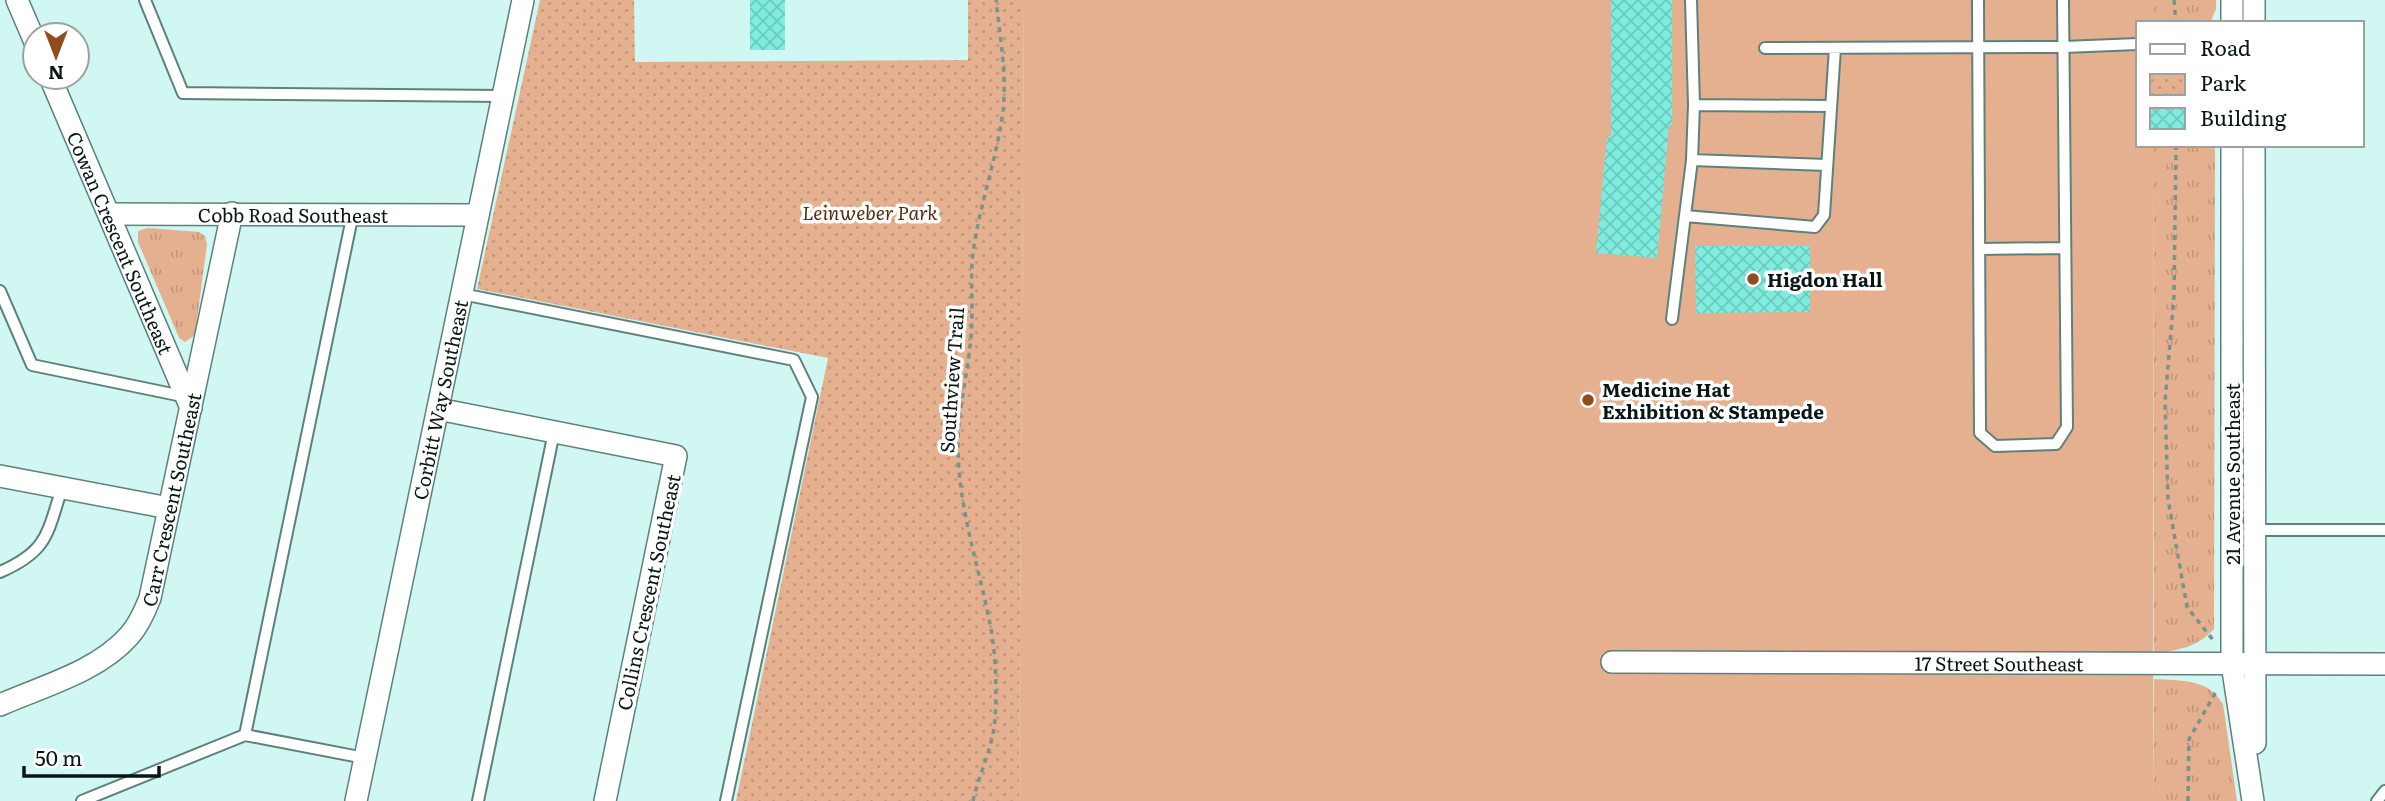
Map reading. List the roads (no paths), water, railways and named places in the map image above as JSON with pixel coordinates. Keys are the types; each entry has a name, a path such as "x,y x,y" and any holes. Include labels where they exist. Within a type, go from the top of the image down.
{"street":[{"path":"17,0 26,21"},
{"name":"Corbitt Way Southeast","path":"356,801 523,0"},
{"path":"2232,0 2232,21"},
{"path":"2254,0 2254,21"},
{"name":"Cowan Crescent Southeast","path":"56,91 189,402"},
{"name":"21 Avenue Southeast","path":"2232,147 2232,664 2254,801"},
{"name":"21 Avenue Southeast","path":"2254,147 2254,801"},
{"name":"Carr Crescent Southeast","path":"0,705 82,670 129,636 142,616 150,598 189,402 232,213"},
{"name":"Cobb Road Southeast","path":"109,214 478,215"},
{"name":"Collins Crescent Southeast","path":"438,409 676,456 605,801"},
{"path":"0,476 169,508"},
{"name":"17 Street Southeast","path":"1612,662 2385,664"}],"lane":[{"path":"145,0 183,93 503,96"},
{"path":"1672,318 1692,160 1692,0"},
{"path":"1978,0 1980,433 1994,446 2056,444 2067,427 2063,0"},
{"path":"1765,48 2064,47 2136,44"},
{"path":"1685,216 1815,227 1824,215 1835,48"},
{"path":"1694,106 1831,106"},
{"path":"1692,160 1827,164"},
{"path":"244,735 353,213"},
{"path":"1979,249 2065,248"},
{"path":"0,290 32,365 189,402"},
{"path":"462,293 794,360 813,397 726,801"},
{"path":"478,801 554,432"},
{"path":"0,572 21,563 37,550 46,536 62,488"},
{"path":"2254,530 2385,530"},
{"path":"82,801 244,735 365,758"},
{"path":"2377,801 2385,791"}],"place":[{"name":"Higdon Hall","path":"1753,279"},
{"name":"Medicine Hat Exhibition & Stampede","path":"1588,400"}],"park label":[{"name":"Leinweber Park","path":"870,212"}]}
